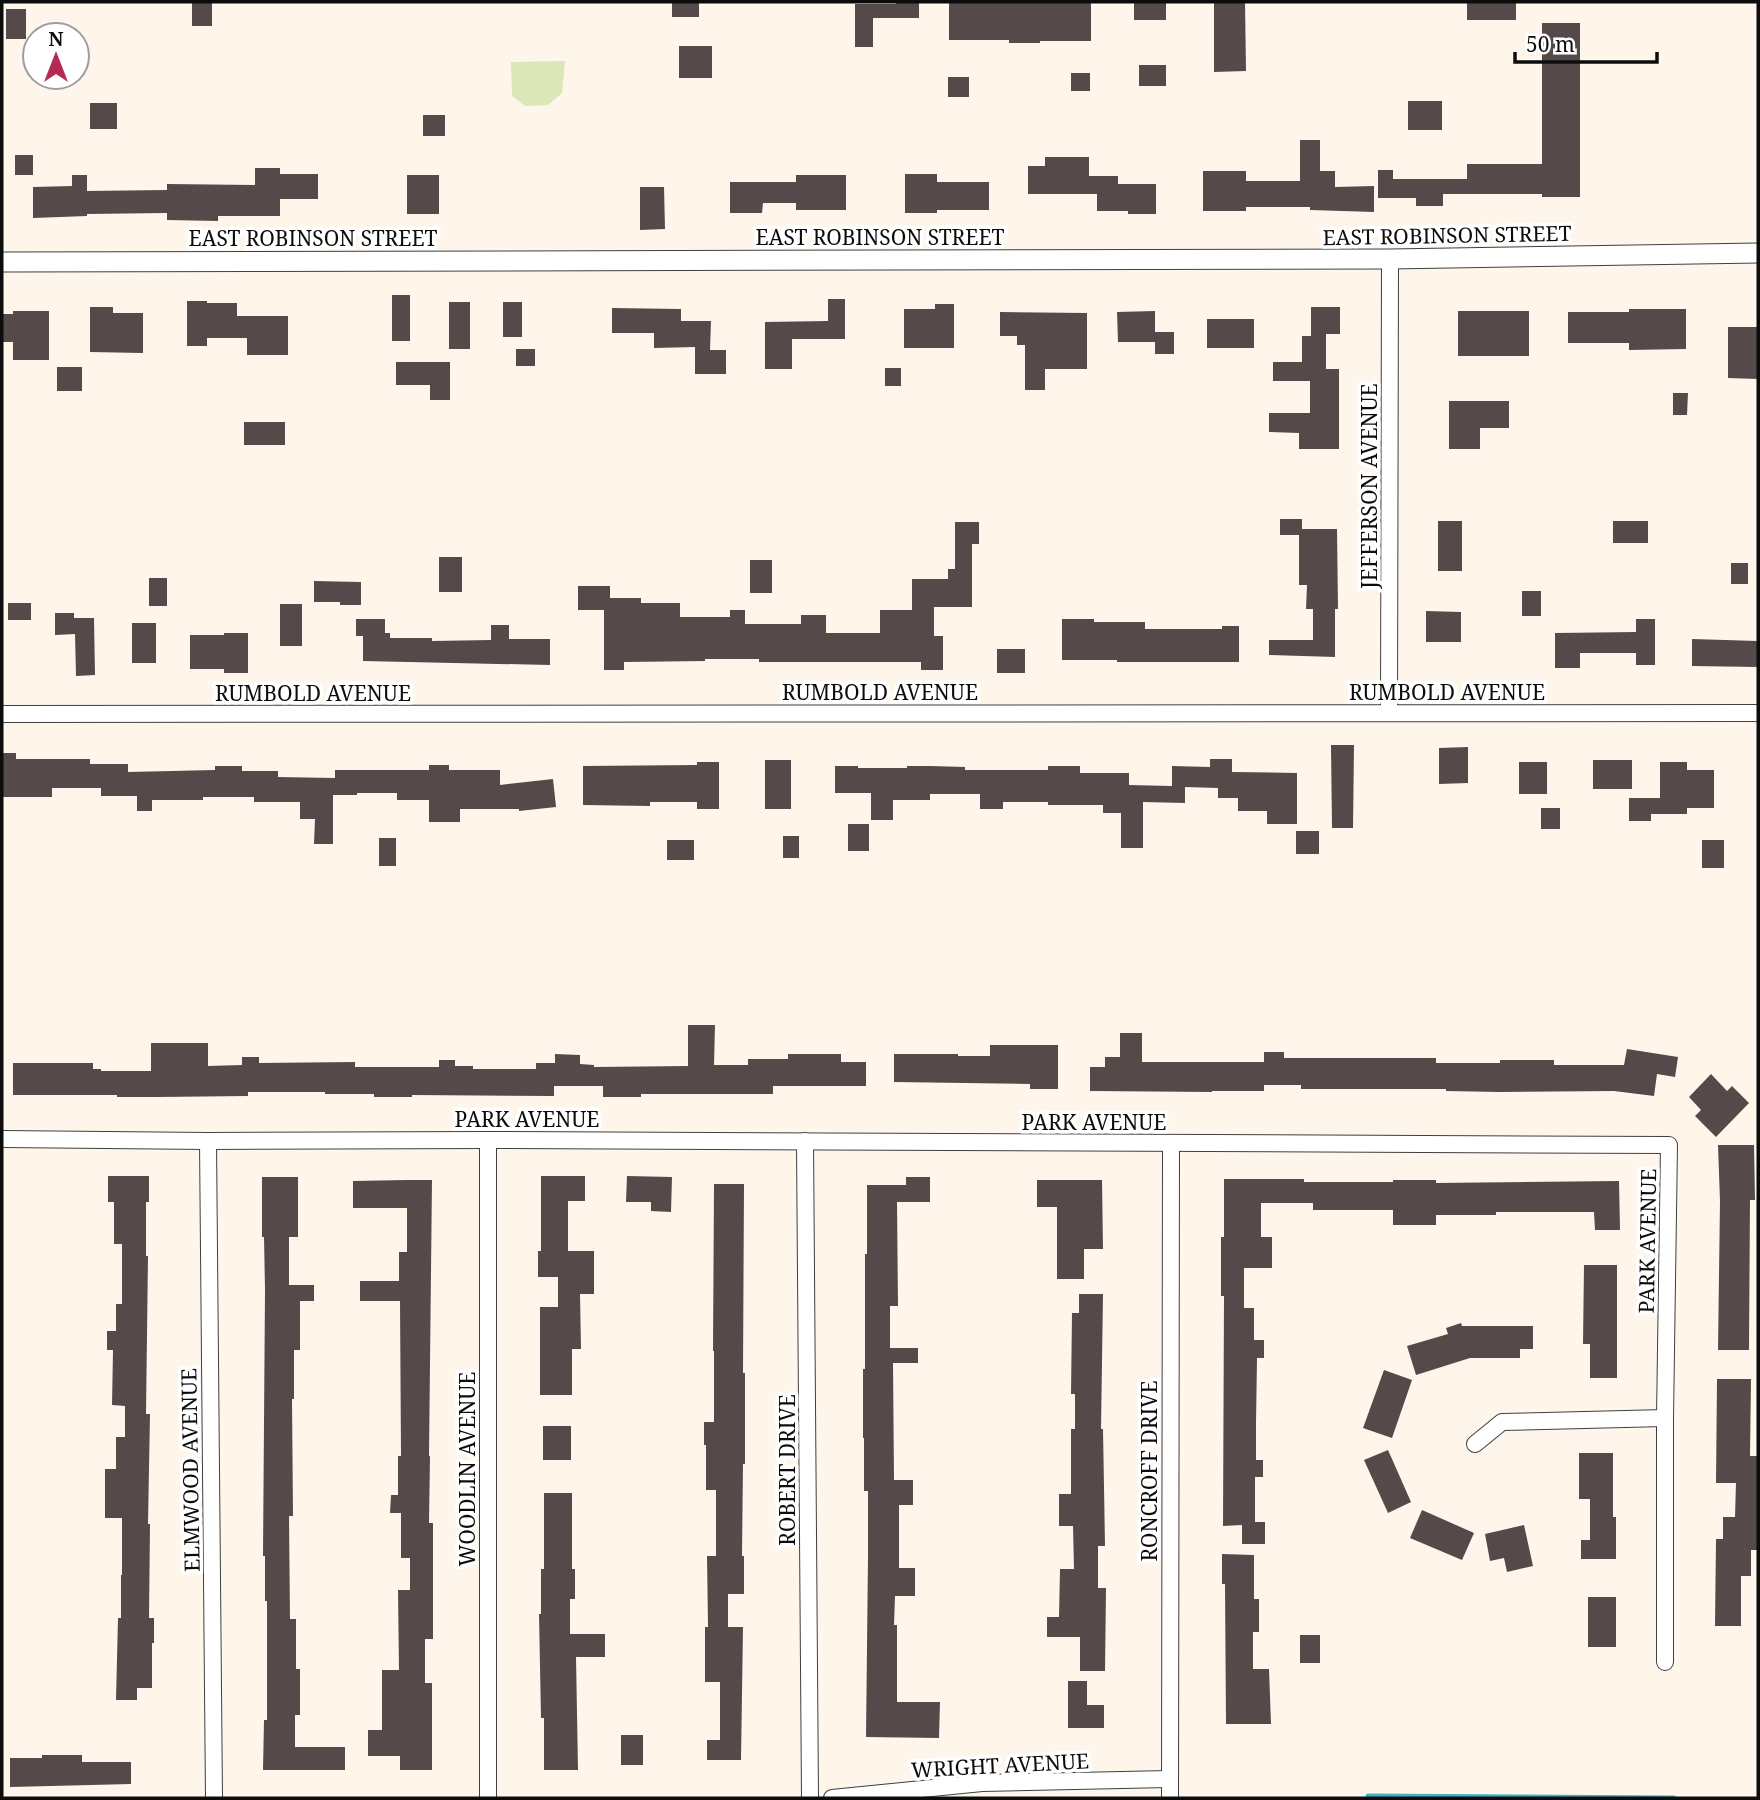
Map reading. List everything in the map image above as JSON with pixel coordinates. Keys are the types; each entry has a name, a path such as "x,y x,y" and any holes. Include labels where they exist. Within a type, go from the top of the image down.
{"street":[{"name":"EAST ROBINSON STREET","path":"2,262 1390,258 1758,253"},
{"name":"JEFFERSON AVENUE","path":"1390,258 1390,713"},
{"name":"RUMBOLD AVENUE","path":"2,714 1758,713"},
{"name":"PARK AVENUE","path":"2,1139 1669,1144 1665,1662"},
{"name":"WOODLIN AVENUE","path":"488,1140 488,1798"},
{"name":"ELMWOOD AVENUE","path":"208,1141 214,1798"},
{"name":"ROBERT DRIVE","path":"805,1141 810,1798"},
{"name":"RONCROFF DRIVE","path":"1170,1798 1171,1144"},
{"path":"1475,1444 1502,1422 1665,1418"},
{"name":"WRIGHT AVENUE","path":"832,1798 982,1783 1169,1779"}],"green space":[{"path":"565,61 562,93 548,105 525,106 512,96 511,62"}],"building":[{"path":"192,2 212,2 212,26 192,26"},
{"path":"672,2 699,2 699,17 672,17"},
{"path":"919,2 919,18 873,18 873,47 855,47 855,4"},
{"path":"949,2 1091,2 1091,41 1009,43 1009,40 949,40"},
{"path":"1134,2 1166,2 1166,20 1134,20"},
{"path":"1214,2 1245,2 1246,71 1214,72"},
{"path":"1467,2 1516,2 1516,20 1467,20"},
{"path":"6,9 26,9 26,21 21,21 21,39 6,39"},
{"path":"1542,23 1580,23 1580,197 1542,197 1542,194 1443,194 1443,206 1416,206 1416,198 1378,198 1378,170 1393,170 1393,179 1467,179 1467,164 1542,164"},
{"path":"679,46 712,46 712,78 679,78"},
{"path":"1139,65 1166,65 1166,86 1139,86"},
{"path":"1071,73 1090,73 1090,91 1071,91"},
{"path":"948,77 969,77 969,97 948,97"},
{"path":"1408,101 1442,101 1442,130 1408,130"},
{"path":"90,103 117,103 117,129 90,129"},
{"path":"423,115 445,115 445,136 423,136"},
{"path":"1300,140 1320,140 1320,171 1335,171 1335,187 1374,186 1374,212 1310,210 1310,207 1246,207 1246,211 1203,211 1203,171 1246,171 1246,181 1300,181"},
{"path":"15,155 33,155 33,175 15,175"},
{"path":"1045,157 1089,157 1089,176 1118,176 1118,184 1156,184 1156,214 1097,211 1097,194 1028,194 1028,166 1045,166"},
{"path":"255,168 280,168 280,174 318,174 318,199 280,199 280,216 218,216 218,221 167,220 167,213 33,218 33,187 72,186 72,175 87,175 87,191 167,190 167,184 255,185"},
{"path":"905,174 937,174 937,182 989,182 989,210 905,213"},
{"path":"407,175 439,175 439,214 407,214"},
{"path":"796,175 846,175 846,210 796,210 796,203 763,203 762,213 730,213 730,182 796,182"},
{"path":"640,187 664,187 665,229 640,230"},
{"path":"392,295 410,295 410,341 392,341"},
{"path":"828,299 845,299 845,339 792,339 792,369 765,369 765,322 828,321"},
{"path":"187,301 237,303 237,316 288,316 288,355 247,355 247,338 207,338 207,346 187,346"},
{"path":"449,302 470,302 470,349 449,349"},
{"path":"503,302 522,302 522,337 503,337"},
{"path":"935,304 954,304 954,348 904,348 904,309 935,309"},
{"path":"90,307 113,307 113,313 143,313 143,353 90,352"},
{"path":"1311,307 1340,307 1340,334 1326,334 1326,369 1339,369 1339,449 1299,449 1299,433 1269,432 1269,413 1310,413 1310,381 1273,381 1273,362 1302,362 1302,336 1311,336"},
{"path":"612,308 681,309 681,321 711,321 710,350 726,350 726,374 695,374 695,347 654,348 654,333 612,333"},
{"path":"1629,309 1686,309 1686,349 1629,350 1629,343 1568,343 1568,312 1629,312"},
{"path":"13,311 49,311 49,360 13,360 13,342 2,342 2,314 13,314"},
{"path":"1155,311 1155,332 1174,332 1174,354 1155,354 1155,342 1118,342 1117,312"},
{"path":"1458,311 1529,311 1529,356 1458,356"},
{"path":"1000,312 1087,313 1087,369 1045,369 1045,390 1025,390 1025,345 1017,345 1017,336 1000,336"},
{"path":"1207,319 1254,319 1254,348 1207,348"},
{"path":"1728,327 1758,327 1758,379 1728,378"},
{"path":"516,349 535,349 535,366 516,366"},
{"path":"396,362 450,362 450,400 430,400 430,385 396,385"},
{"path":"57,367 82,367 82,391 57,391"},
{"path":"885,368 901,368 901,386 885,386"},
{"path":"1673,393 1688,393 1687,415 1673,415"},
{"path":"1449,401 1509,401 1509,428 1480,428 1480,449 1449,449"},
{"path":"244,422 285,422 285,445 244,445"},
{"path":"1280,519 1302,519 1302,529 1337,529 1338,609 1335,609 1335,657 1269,655 1269,640 1313,640 1313,609 1306,609 1307,585 1299,585 1299,535 1280,535"},
{"path":"1438,521 1462,521 1462,571 1438,571"},
{"path":"1613,521 1648,521 1648,543 1613,543"},
{"path":"955,522 979,522 979,544 972,544 972,607 934,607 934,636 943,636 943,670 921,670 921,662 759,662 759,659 705,659 624,662 624,670 604,670 604,610 578,610 578,586 610,586 610,598 641,598 641,603 680,603 680,617 730,617 730,610 745,610 745,624 801,624 801,615 826,615 826,633 880,633 880,610 912,610 912,579 948,579 948,569 955,569"},
{"path":"439,557 462,557 462,592 439,592"},
{"path":"750,560 772,560 772,593 750,593"},
{"path":"1731,563 1748,563 1748,584 1731,584"},
{"path":"149,578 167,578 167,606 149,606"},
{"path":"314,581 361,582 361,605 314,602"},
{"path":"1522,591 1541,591 1541,616 1522,616"},
{"path":"8,603 31,603 31,620 8,620"},
{"path":"280,604 302,604 302,646 280,646"},
{"path":"1426,611 1461,612 1461,642 1426,642"},
{"path":"55,613 74,613 74,618 94,618 95,675 76,676 75,634 55,635"},
{"path":"356,619 385,619 385,633 390,633 390,638 432,638 432,641 491,640 491,625 509,625 509,639 550,639 550,665 363,661 363,636 356,636"},
{"path":"1062,619 1145,622 1145,629 1222,629 1222,626 1239,626 1239,662 1062,660"},
{"path":"1636,619 1655,619 1655,665 1636,665 1636,653 1580,653 1580,668 1555,668 1555,633 1636,632"},
{"path":"132,623 156,623 156,663 132,663"},
{"path":"248,633 248,673 224,673 224,669 190,669 190,635"},
{"path":"1692,639 1758,641 1758,667 1692,666"},
{"path":"997,649 1025,649 1025,673 997,673"},
{"path":"1331,745 1354,745 1353,828 1332,828"},
{"path":"1468,747 1468,783 1439,784 1439,748"},
{"path":"2,753 16,753 16,759 90,759 90,764 128,764 128,772 215,770 215,766 242,766 242,771 278,771 278,777 335,778 335,770 429,770 429,765 449,765 449,770 500,770 500,785 553,779 556,807 519,811 460,809 460,822 429,822 429,800 397,800 397,793 333,795 333,844 314,844 315,819 300,819 300,802 254,802 254,797 203,797 203,800 152,800 152,811 137,811 137,796 101,796 101,788 52,788 52,797 2,797"},
{"path":"1210,759 1232,759 1232,772 1297,773 1297,824 1267,824 1267,811 1238,811 1238,798 1218,798 1218,788 1185,787 1185,803 1143,802 1143,848 1121,848 1121,813 1103,813 1103,805 1003,802 1003,809 980,809 980,794 930,794 930,800 893,800 893,820 871,820 871,793 835,793 835,766 1048,770 1048,766 1080,766 1080,773 1129,773 1129,785 1172,786 1172,766 1210,767"},
{"path":"765,760 791,760 791,809 765,809"},
{"path":"1593,760 1632,760 1632,789 1593,789"},
{"path":"697,762 719,762 719,809 697,809 697,802 650,802 650,806 583,805 583,766 697,765"},
{"path":"1519,762 1547,762 1547,794 1519,794"},
{"path":"1660,762 1687,762 1687,770 1714,770 1714,808 1687,808 1687,814 1651,814 1651,821 1629,821 1629,798 1660,798"},
{"path":"1541,808 1560,808 1560,829 1541,829"},
{"path":"848,824 869,824 869,851 848,851"},
{"path":"1296,831 1319,831 1319,854 1296,854"},
{"path":"783,836 799,836 799,858 783,858"},
{"path":"379,838 396,838 396,866 379,866"},
{"path":"667,840 694,840 694,860 667,860"},
{"path":"1702,840 1724,840 1724,868 1702,868"},
{"path":"688,1025 715,1025 714,1065 748,1065 748,1059 788,1059 788,1054 841,1054 841,1062 866,1062 866,1086 773,1086 773,1094 641,1094 641,1097 603,1097 603,1086 554,1086 554,1096 374,1097 374,1094 325,1092 248,1092 248,1096 158,1097 13,1095 13,1063 93,1063 93,1069 101,1071 151,1071 151,1043 208,1043 208,1066 242,1065 242,1057 259,1057 259,1063 355,1062 355,1067 439,1067 439,1060 455,1060 455,1066 473,1066 473,1069 536,1069 536,1063 555,1063 555,1054 580,1055 580,1064 594,1067 688,1066"},
{"path":"1120,1033 1142,1033 1142,1062 1264,1062 1264,1052 1284,1052 1284,1058 1436,1058 1436,1063 1554,1060 1554,1065 1624,1065 1627,1049 1678,1057 1675,1077 1657,1074 1654,1096 1614,1091 1301,1089 1301,1085 1264,1085 1264,1091 1090,1091 1090,1067 1105,1067 1105,1057 1120,1057"},
{"path":"990,1045 1058,1045 1058,1089 1030,1089 1030,1084 894,1082 894,1054 990,1056"},
{"path":"1711,1074 1727,1091 1732,1086 1749,1103 1716,1137 1695,1116 1701,1110 1689,1097"},
{"path":"1718,1145 1754,1145 1755,1200 1750,1200 1749,1350 1718,1350"},
{"path":"108,1176 149,1176 149,1202 146,1202 146,1414 150,1414 149,1618 154,1618 154,1643 152,1688 137,1688 137,1700 116,1700 118,1618 121,1618 122,1518 105,1518 105,1469 116,1469 116,1437 125,1437 125,1406 112,1405 113,1350 107,1350 107,1331 116,1331 116,1304 122,1304 122,1244 114,1244 114,1202 108,1202"},
{"path":"541,1176 585,1176 585,1201 568,1201 568,1251 594,1251 594,1294 580,1294 581,1349 572,1349 572,1395 540,1395 540,1307 558,1307 558,1277 538,1277 538,1251 541,1251"},
{"path":"627,1176 672,1177 671,1212 651,1211 651,1202 626,1202"},
{"path":"262,1177 298,1177 298,1237 289,1237 289,1285 314,1285 314,1301 300,1301 300,1350 294,1350 293,1516 289,1516 290,1619 296,1619 296,1669 300,1669 300,1715 295,1715 295,1747 345,1747 345,1770 263,1770 264,1720 267,1720 267,1601 263,1556 265,1290"},
{"path":"906,1177 930,1177 930,1202 897,1202 898,1306 890,1306 890,1348 918,1348 918,1363 893,1363 894,1480 913,1480 913,1505 899,1505 899,1568 915,1568 915,1596 895,1596 897,1702 940,1702 939,1738 866,1737 868,1491 864,1491 863,1369 867,1185 906,1185"},
{"path":"1224,1179 1304,1179 1304,1182 1436,1180 1436,1183 1619,1181 1620,1230 1595,1230 1594,1212 1436,1215 1436,1225 1393,1225 1393,1210 1313,1210 1313,1203 1261,1203 1261,1237 1272,1237 1272,1268 1244,1268 1244,1308 1254,1308 1254,1340 1264,1340 1264,1358 1257,1358 1256,1460 1263,1460 1263,1477 1255,1477 1255,1522 1265,1522 1265,1544 1242,1544 1242,1525 1223,1526 1224,1296 1221,1296 1221,1237 1224,1237"},
{"path":"432,1180 429,1523 433,1523 433,1639 425,1639 425,1683 432,1683 432,1770 400,1770 400,1756 368,1756 368,1730 382,1730 382,1670 399,1670 398,1590 410,1590 410,1558 401,1558 401,1513 390,1513 391,1495 398,1495 398,1456 401,1456 400,1301 360,1301 360,1281 399,1281 399,1252 407,1252 407,1208 353,1208 353,1181"},
{"path":"1037,1180 1102,1180 1103,1249 1084,1249 1084,1279 1057,1279 1057,1207 1037,1207"},
{"path":"714,1184 744,1184 744,1594 728,1594 728,1627 743,1627 741,1760 707,1760 707,1740 720,1740 720,1682 705,1682 705,1627 708,1627 707,1556 716,1556 716,1490 706,1490 704,1445 704,1422 714,1422"},
{"path":"1584,1265 1617,1265 1617,1378 1590,1378 1590,1344 1583,1344"},
{"path":"1079,1294 1103,1294 1101,1429 1105,1546 1098,1546 1098,1588 1106,1588 1105,1671 1080,1671 1080,1637 1047,1637 1047,1617 1059,1617 1060,1569 1074,1569 1073,1526 1059,1526 1059,1494 1071,1494 1071,1429 1075,1429 1075,1394 1071,1394 1072,1313 1079,1313"},
{"path":"1461,1323 1462,1326 1533,1326 1533,1349 1520,1349 1520,1358 1470,1358 1416,1375 1407,1346 1448,1334 1446,1328"},
{"path":"1384,1370 1412,1380 1392,1438 1363,1428"},
{"path":"1717,1379 1751,1379 1750,1456 1758,1456 1758,1550 1751,1550 1751,1576 1741,1576 1741,1626 1715,1626 1716,1539 1723,1539 1723,1517 1735,1517 1736,1483 1716,1483"},
{"path":"543,1426 571,1426 571,1460 543,1460"},
{"path":"1388,1450 1411,1502 1388,1513 1364,1460"},
{"path":"1579,1453 1613,1453 1616,1559 1581,1559 1581,1540 1590,1540 1590,1499 1579,1499"},
{"path":"544,1493 572,1493 572,1569 575,1569 575,1599 570,1599 570,1634 605,1634 605,1657 576,1657 578,1770 544,1770 539,1614 541,1569 544,1569"},
{"path":"1422,1510 1474,1533 1462,1560 1410,1538"},
{"path":"1524,1525 1533,1566 1507,1572 1504,1558 1490,1561 1485,1534"},
{"path":"1222,1554 1254,1555 1254,1599 1259,1599 1259,1632 1253,1632 1253,1669 1269,1669 1271,1724 1226,1724 1225,1584 1222,1584"},
{"path":"1588,1597 1616,1597 1616,1647 1588,1647"},
{"path":"1300,1635 1320,1635 1320,1663 1300,1663"},
{"path":"1068,1681 1087,1681 1087,1705 1104,1705 1104,1728 1068,1728"},
{"path":"621,1735 643,1735 643,1765 621,1765"},
{"path":"42,1755 82,1755 82,1762 131,1762 131,1784 10,1787 10,1758 42,1758"}],"waterway":[{"path":"1368,1796 1674,1798"}]}
